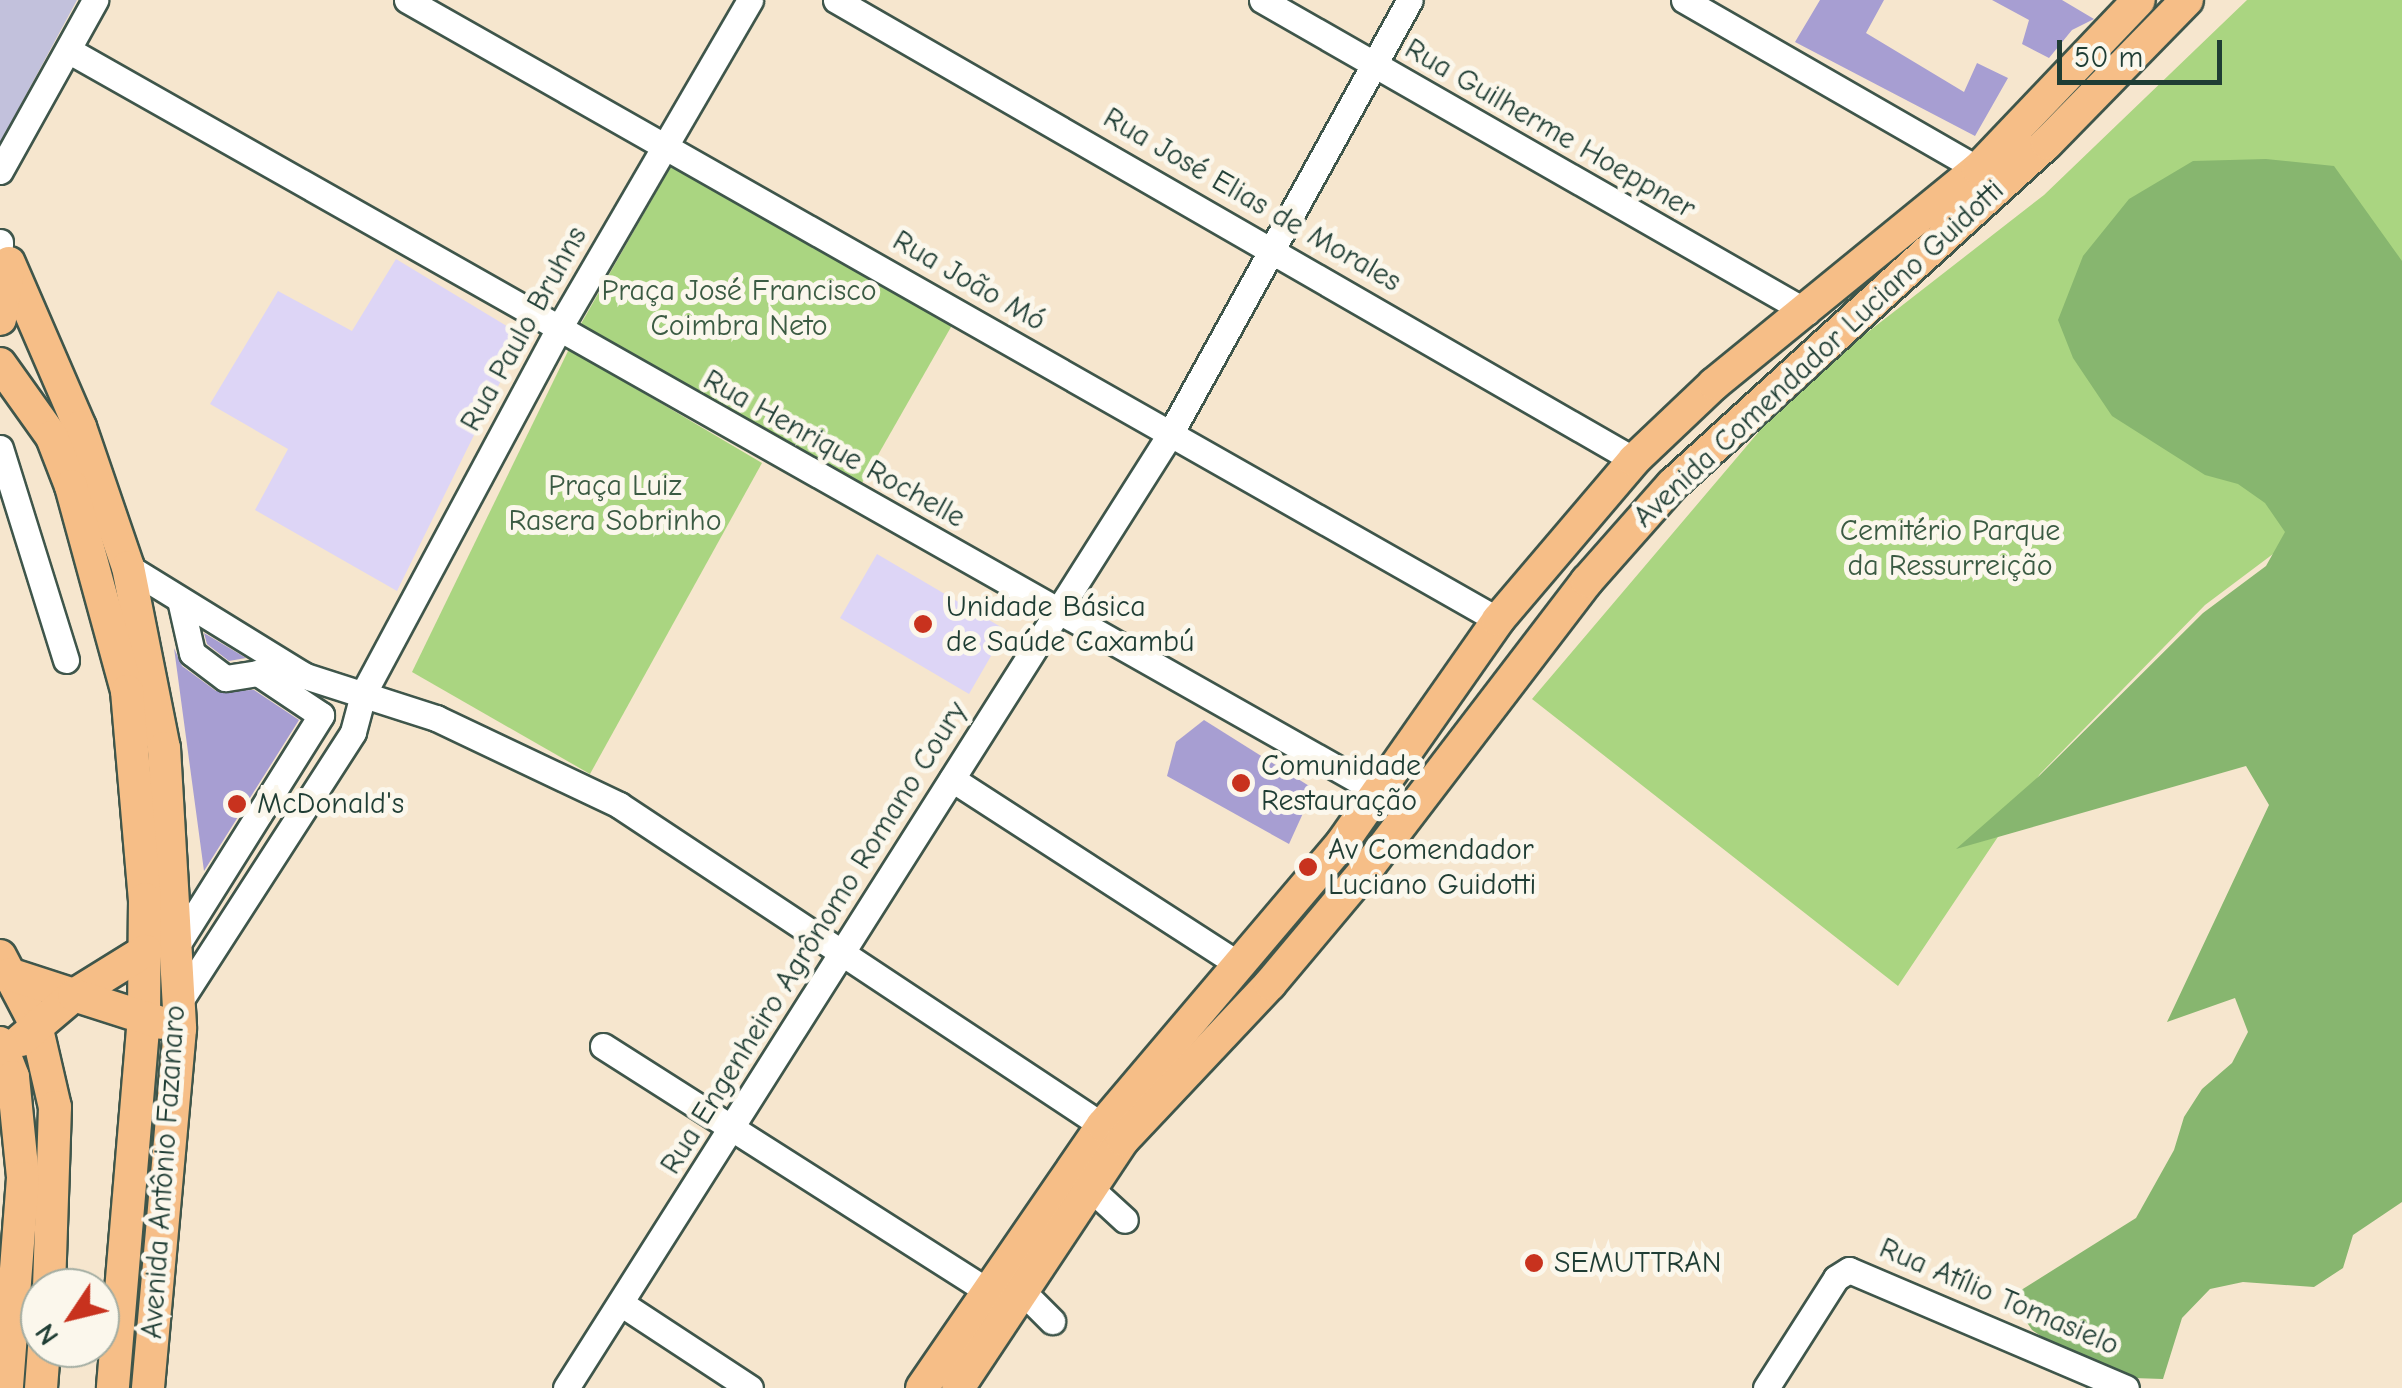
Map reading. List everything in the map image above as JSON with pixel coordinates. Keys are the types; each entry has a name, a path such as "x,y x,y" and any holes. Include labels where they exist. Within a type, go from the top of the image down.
{"main road":[{"name":"Avenida Comendador Luciano Guidotti","path":"922,1388 1090,1188 1113,1133 1270,984 1410,816 1587,581 1672,485 1986,178 2187,0"},
{"name":"Avenida Comendador Luciano Guidotti","path":"958,1388 1003,1290 1113,1133 1240,965 1379,792 1498,620 1634,460 1714,384 1986,178 2129,3"},
{"path":"0,320 8,301 2,248"},
{"name":"Avenida Antônio Fazanaro","path":"2,248 80,427 128,567 164,748 160,950 144,1016 113,1388"},
{"name":"Avenida Antônio Fazanaro","path":"0,364 52,437 101,575 128,691 160,950 179,1017 148,1388"},
{"path":"7,1388 23,1178 4,1052 74,995 160,950"},
{"path":"5,965 74,995 144,1016 179,1017"},
{"path":"5,965 36,1025 55,1107 56,1190 50,1268"},
{"path":"23,1178 56,1190"}],"street":[{"path":"0,172 96,0"},
{"name":"Rua João Mó","path":"406,0 1498,620"},
{"name":"Rua Paulo Bruhns","path":"179,1017 353,732 362,694 558,330 750,0"},
{"name":"Rua José Elias de Morales","path":"836,0 1634,460"},
{"name":"Rua Guilherme Hoeppner","path":"1262,0 1807,312"},
{"name":"Rua Engenheiro Agrônomo Romano Coury","path":"566,1388 1169,436 1410,0"},
{"path":"1684,0 1986,178"},
{"name":"Rua Henrique Rochelle","path":"68,50 1058,614 1379,792 1410,816"},
{"path":"0,448 66,660"},
{"path":"128,567 181,604 305,676 442,721 619,804 1113,1133"},
{"path":"160,950 322,716 258,673 225,678 192,653 181,604"},
{"path":"952,779 1240,965"},
{"path":"603,1046 730,1131 1052,1321"},
{"path":"1090,1188 1126,1220"},
{"name":"Rua Atílio Tomasielo","path":"1766,1388 1836,1278 1849,1270 2125,1386"},
{"path":"622,1304 750,1388"}],"shaded area":[{"path":"0,0 77,0 0,143"},
{"path":"396,259 523,336 397,591 255,510 288,449 210,404 278,291 352,331"},
{"name":"Unidade Básica de Saúde Caxambú","path":"877,554 1006,630 969,694 840,618"}],"green space":[{"name":"Cemitério Parque da Ressurreição","path":"2247,0 2402,0 2402,457 2205,605 2040,774 1898,986 1532,699 1796,388 2044,195"},
{"name":"Praça José Francisco Coimbra Neto","path":"675,159 955,320 858,490 578,329"},
{"path":"2266,159 2334,166 2402,261 2402,1202 2353,1235 2343,1268 2314,1287 2243,1282 2210,1289 2182,1318 2163,1379 2133,1378 2097,1371 2063,1351 2032,1330 2010,1297 2136,1218 2174,1150 2184,1117 2202,1089 2232,1063 2248,1032 2235,998 2167,1022 2269,805 2246,766 1956,849 2038,777 2203,613 2266,566 2285,532 2265,503 2238,484 2205,475 2112,416 2073,358 2058,320 2083,256 2129,199 2193,161"},
{"name":"Praça Luiz Rasera Sobrinho","path":"569,349 762,463 590,774 412,672"}],"building":[{"path":"1820,0 1884,0 1866,33 1964,92 1977,63 2008,78 1975,136 1795,42"},
{"path":"1992,0 2062,0 2094,19 2072,30 2049,58 2022,44 2029,20"},
{"path":"204,633 246,658 229,661 207,644"},
{"path":"174,648 182,666 216,691 254,690 299,720 204,871"},
{"name":"Comunidade Restauração","path":"1204,720 1314,789 1289,844 1167,776 1176,742"}],"place":[{"name":"Unidade Básica de Saúde Caxambú","path":"923,624"},
{"name":"Comunidade Restauração","path":"1241,783"},
{"name":"McDonald's","path":"237,804"},
{"name":"Av Comendador Luciano Guidotti","path":"1308,867"},
{"name":"SEMUTTRAN","path":"1534,1263"}]}
